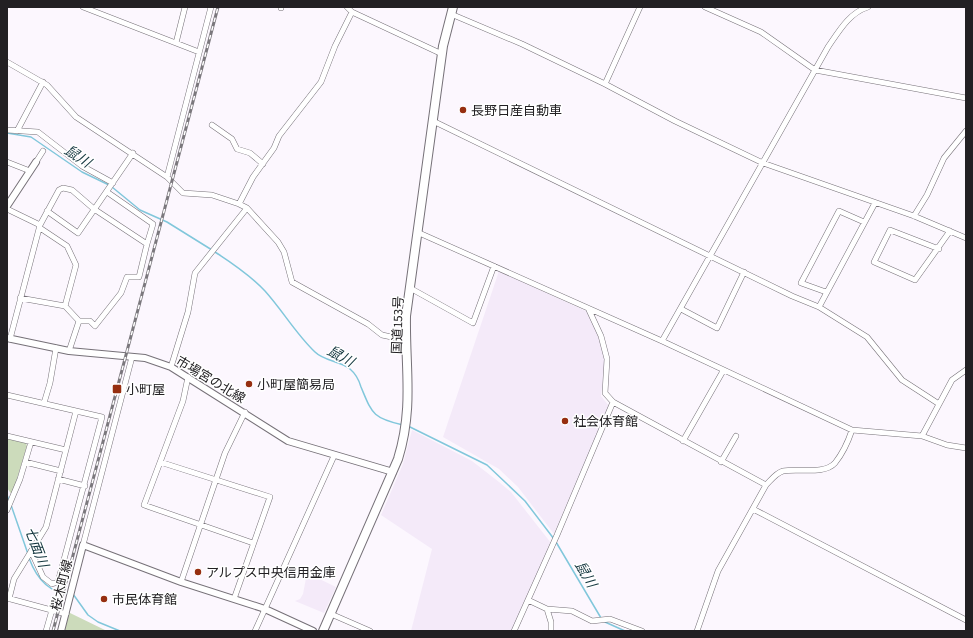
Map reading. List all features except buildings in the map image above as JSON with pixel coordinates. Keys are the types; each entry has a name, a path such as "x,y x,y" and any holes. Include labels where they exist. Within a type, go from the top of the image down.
{"highway":[{"name":"国道153号","path":"323,631 393,472 408,418 408,368 406,340 410,288 442,54 452,11"}],"street":[{"path":"83,7 199,52"},
{"path":"176,43 185,7"},
{"path":"167,177 211,7"},
{"path":"347,7 352,12 442,54"},
{"path":"605,84 640,7"},
{"path":"705,7 761,32 815,70 966,98"},
{"path":"662,342 828,47 846,21 868,7"},
{"path":"452,11 605,84 675,121 763,163 914,216 966,238"},
{"path":"239,204 274,148 279,136 321,82 335,46 352,12"},
{"path":"7,62 43,82 76,117 133,153 167,177 184,193 212,195 247,208 278,242 284,252 292,282 368,324 382,335 406,340"},
{"path":"17,130 43,82"},
{"path":"433,121 819,307 867,336 902,380 939,404"},
{"path":"212,125 232,139 237,149 250,153 263,164"},
{"path":"7,130 38,132 82,166 113,183"},
{"path":"914,216 927,195 944,158 966,131"},
{"path":"7,206 43,151"},
{"path":"47,211 78,233 133,153"},
{"path":"7,162 30,171"},
{"path":"9,339 40,226 59,190 63,188 72,190 94,209 147,244"},
{"path":"79,322 90,321 95,326 121,293 127,277 139,277 153,224 108,191"},
{"path":"819,307 875,203"},
{"path":"171,366 188,312 195,273 247,208"},
{"path":"7,209 40,226 67,246 76,265 65,306"},
{"path":"826,292 801,283 839,211 864,222"},
{"path":"938,249 890,230 874,262 915,280 938,249 950,231"},
{"path":"417,232 588,308 852,430 922,436 947,445 966,448"},
{"path":"410,288 473,323 494,266"},
{"path":"681,309 718,328 744,272"},
{"path":"20,298 65,306 79,322"},
{"path":"588,308 601,336 607,359 605,393 613,402 766,485"},
{"path":"69,351 79,322"},
{"name":"市場宮の北線","path":"9,339 69,351 145,358 171,366 245,412 288,441 334,456 393,472"},
{"path":"44,403 50,383 56,348"},
{"path":"132,357 83,545 181,582 265,609 313,631"},
{"path":"922,436 952,380 966,370"},
{"path":"683,441 723,371"},
{"path":"188,377 183,401 144,505 253,544"},
{"path":"7,395 102,417 58,582 52,584 43,577 31,552"},
{"path":"514,631 557,535 613,402"},
{"path":"66,614 8,599 14,579 46,527 76,411"},
{"path":"181,582 225,452 245,412"},
{"path":"697,631 718,571 766,485 773,477 782,471 819,469 834,464 846,447 852,430"},
{"path":"7,436 66,450"},
{"path":"722,462 736,436"},
{"path":"8,509 13,499 31,442"},
{"path":"255,631 334,456"},
{"path":"25,462 61,471"},
{"path":"160,462 270,497 234,599"},
{"path":"58,479 84,486"},
{"path":"753,509 966,620"},
{"name":"桜木町線","path":"61,631 83,545"},
{"path":"528,600 547,609 572,611 592,621 608,620 642,631"},
{"path":"547,609 551,622 551,631"},
{"path":"46,631 52,610"},
{"path":"331,614 370,631"}],"shaded area":[{"path":"499,271 588,312 599,336 605,359 601,396 609,406 554,534 518,487 499,469 443,437"},
{"path":"412,430 472,461 499,482 511,492 551,543 528,600 513,631 411,631 432,549 381,515 403,464"},
{"path":"307,573 336,587 324,613 295,601 300,599 303,594"}],"green space":[{"path":"7,438 26,443 27,446 12,495 7,488"},
{"path":"68,612 107,631 63,631"}],"waterway":[{"name":"鼠川","path":"7,133 31,137 82,172 109,185"},
{"name":"鼠川","path":"112,187 140,210 167,222 212,250"},
{"name":"鼠川","path":"215,252 260,285 315,352 323,357 346,366 356,375 374,413 385,420 403,425"},
{"name":"鼠川","path":"408,426 487,465 525,501 554,539"},
{"name":"七面川","path":"7,495 9,500"},
{"name":"七面川","path":"11,505 28,554"},
{"name":"鼠川","path":"556,542 601,618"},
{"name":"七面川","path":"29,558 35,572 44,583 55,591 70,594"},
{"name":"七面川","path":"73,594 88,615 98,622 120,631"},
{"name":"鼠川","path":"605,622 625,631"}],"railway":[{"path":"53,631 218,7"}],"place":[{"name":"長野日産自動車","path":"463,110"},
{"name":"小町屋簡易局","path":"249,384"},
{"name":"小町屋","path":"117,389"},
{"name":"社会体育館","path":"565,421"},
{"name":"アルプス中央信用金庫","path":"198,572"},
{"name":"市民体育館","path":"104,599"}]}
